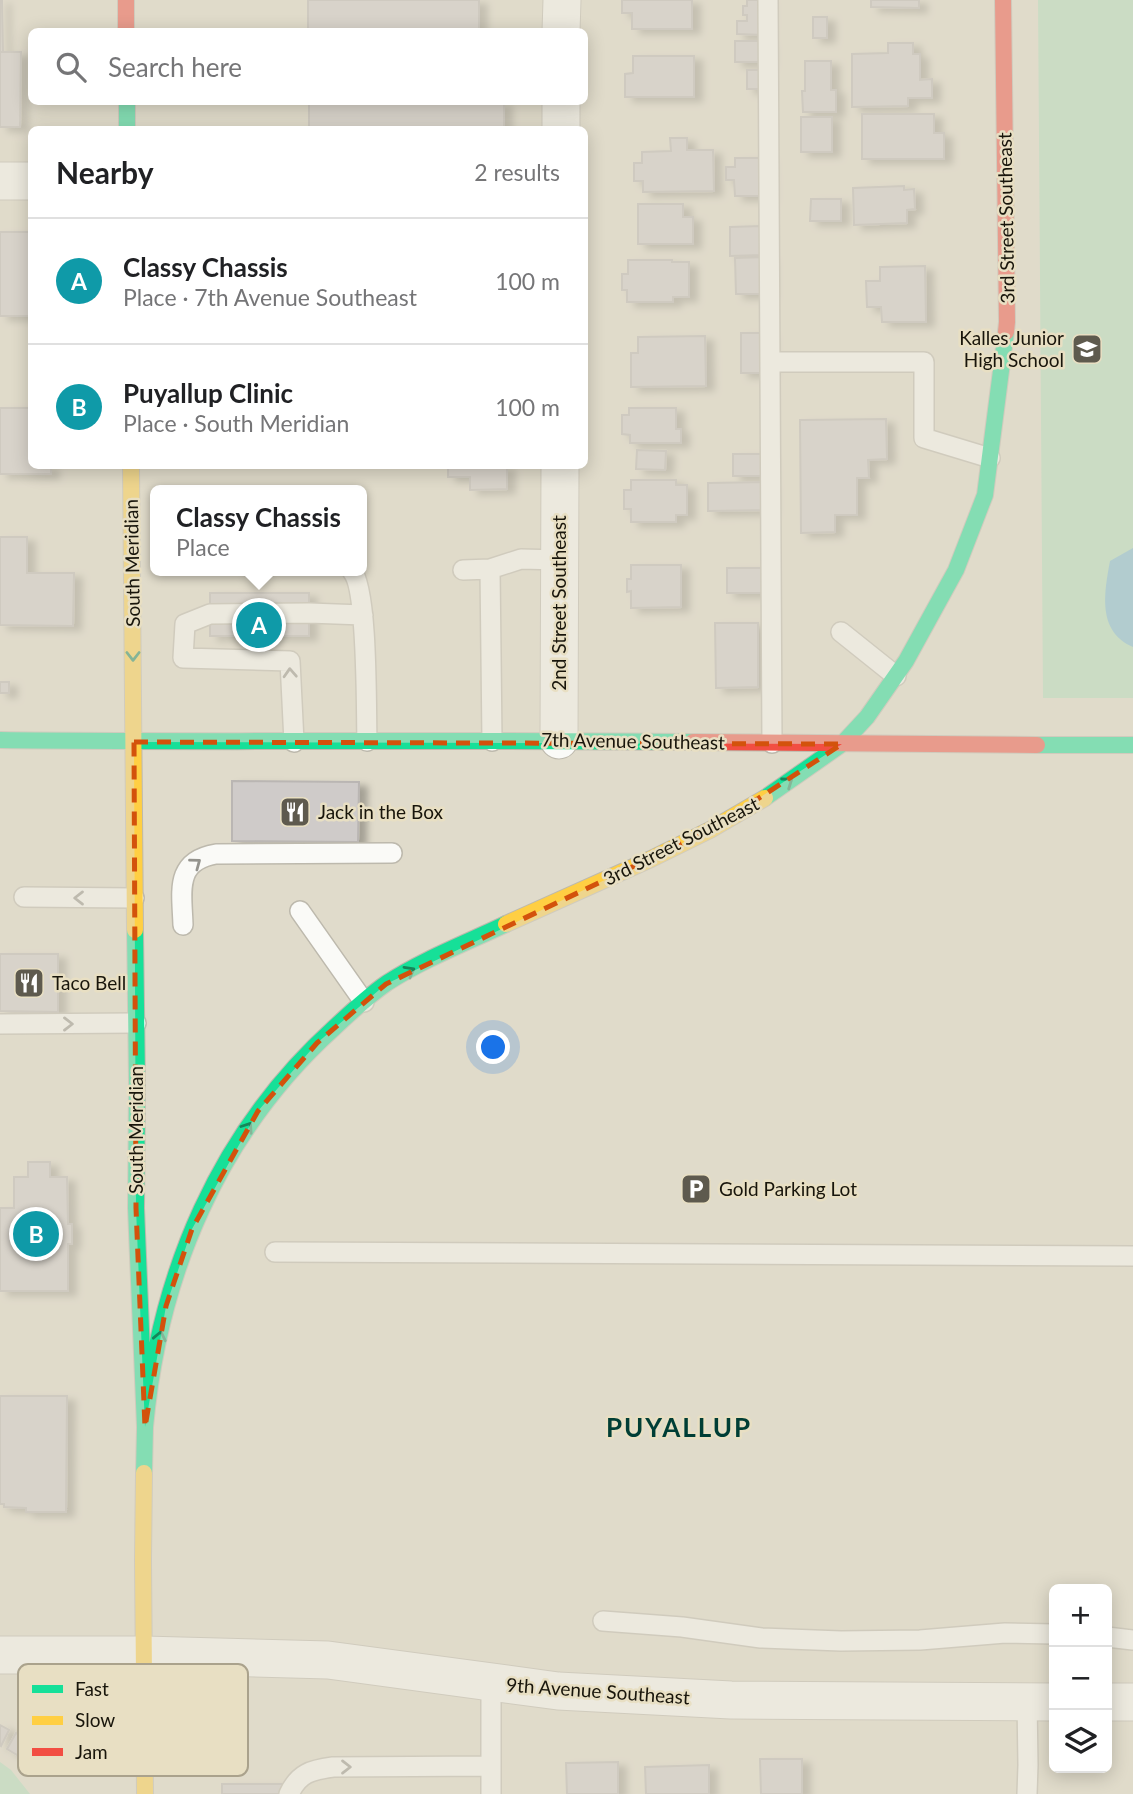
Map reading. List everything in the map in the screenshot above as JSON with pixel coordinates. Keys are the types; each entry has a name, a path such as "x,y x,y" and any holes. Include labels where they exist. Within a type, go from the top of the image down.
{"main road":[{"path":"126,0 126,28"},
{"name":"3rd Street Southeast","path":"145,1427 149,1383 166,1306 192,1230 211,1188 258,1111 317,1043 386,984 434,957 650,859 710,830 760,801 842,744 867,717 906,661 956,570 985,495 1007,322 1003,0"},
{"path":"127,105 127,126"},
{"name":"South Meridian","path":"131,469 136,1208 145,1427 144,1664"},
{"name":"7th Avenue Southeast","path":"0,740 559,740 1133,745"},
{"name":"South Meridian","path":"145,1776 145,1794"}],"street":[{"path":"562,0 562,28"},
{"path":"561,105 561,126"},
{"path":"0,181 28,181"},
{"name":"2nd Street Southeast","path":"559,740 560,469"},
{"name":"9th Avenue Southeast","path":"0,1655 144,1655 328,1660 558,1691 756,1701 1041,1701"},
{"path":"1112,1702 1133,1702"}],"lane":[{"path":"768,0 772,743"},
{"path":"770,362 924,362 924,438 990,458"},
{"path":"131,549 150,548"},
{"path":"463,570 490,569 521,559 559,560"},
{"path":"490,569 492,740"},
{"path":"357,576 363,604 366,741"},
{"path":"294,742 290,661 183,658 185,624 210,614 363,615"},
{"path":"841,632 896,676"},
{"path":"183,925 184,877 189,866 204,856 392,853"},
{"path":"24,897 134,898"},
{"path":"300,911 364,1002"},
{"path":"0,1024 136,1023"},
{"path":"275,1252 1133,1256"},
{"path":"603,1621 761,1638 841,1641 920,1640 1005,1633 1049,1634"},
{"path":"1112,1638 1133,1640"},
{"path":"491,1682 492,1794"},
{"path":"1027,1794 1028,1765 1041,1701"},
{"path":"289,1794 299,1779 320,1768 491,1766"}],"highlighted area":[{"path":"134,742 842,744 710,830 386,984 317,1043 258,1111 192,1229 166,1306 145,1427 136,1208"}],"green space":[{"name":"Kalles Junior High School","path":"1038,0 1133,0 1133,698 1043,698"},
{"path":"0,1762 11,1770 30,1794 0,1794"}],"water":[{"path":"1133,548 1133,647 1113,632 1108,622 1105,598 1110,561"}],"building":[{"path":"2,0 3,52 0,52"},
{"path":"308,0 479,0 479,28 308,28"},
{"path":"622,0 692,0 692,29 632,29 632,13 622,13"},
{"path":"747,0 765,0 764,35 737,34 737,21 747,21 747,15 743,15 743,6 747,6"},
{"path":"871,0 919,0 919,8 871,7"},
{"path":"813,17 827,17 827,38 813,38"},
{"path":"735,41 766,41 766,62 735,62"},
{"path":"888,43 913,43 913,54 920,54 920,80 932,79 932,98 908,98 908,106 852,107 852,54 888,53"},
{"path":"0,52 21,52 20,127 0,127"},
{"path":"633,56 694,56 694,97 625,97 625,74 633,73"},
{"path":"805,61 831,61 831,90 836,90 836,112 803,112"},
{"path":"747,70 763,70 763,89 747,89"},
{"path":"309,105 504,105 504,126 309,126"},
{"path":"862,114 934,114 934,133 944,133 944,159 862,159"},
{"path":"801,117 832,117 832,152 801,152"},
{"path":"670,138 687,138 687,150 713,150 714,191 643,192 643,181 634,181 634,163 642,163 642,152 671,151"},
{"path":"735,158 766,158 767,196 735,196 734,180 726,180 726,167 735,167"},
{"path":"904,186 904,190 914,189 915,209 907,210 907,223 854,225 853,188"},
{"path":"811,199 841,199 841,221 810,221"},
{"path":"638,204 683,204 683,217 693,217 693,244 638,244"},
{"path":"761,226 761,255 730,256 730,227"},
{"path":"0,232 28,232 28,316 0,316"},
{"path":"767,257 767,294 736,294 735,258"},
{"path":"628,260 689,262 689,297 673,297 673,302 627,302 627,290 622,290 622,274 628,274"},
{"path":"925,266 926,322 882,322 881,307 867,307 866,281 880,281 880,267"},
{"path":"741,333 767,333 767,373 741,373"},
{"path":"705,336 706,386 631,387 631,353 638,353 638,337"},
{"path":"0,408 28,408 28,469 51,469 51,474 0,474"},
{"path":"629,408 676,408 676,429 681,429 681,443 630,443 630,435 622,434 622,415 629,415"},
{"path":"886,419 887,459 868,460 869,478 857,478 857,515 835,515 835,532 801,533 800,420"},
{"path":"637,450 666,451 665,470 636,469"},
{"path":"733,454 766,454 767,476 733,476"},
{"path":"448,469 507,469 507,489 470,490 470,477 448,477"},
{"path":"631,480 676,480 676,485 687,485 687,515 676,515 676,522 631,522 631,509 624,509 624,490 631,490"},
{"path":"768,482 768,510 708,511 708,483"},
{"path":"0,537 27,537 27,573 74,573 73,626 0,625"},
{"path":"631,565 681,565 681,607 631,608 631,591 627,592 627,579 631,579"},
{"path":"727,568 762,568 762,593 727,593"},
{"path":"210,593 309,593 309,636 210,636"},
{"path":"715,623 758,623 758,687 716,688"},
{"path":"0,682 9,682 9,693 0,693"},
{"name":"Jack in the Box","path":"232,781 359,782 358,842 232,841"},
{"name":"Taco Bell","path":"0,954 58,954 58,1012 0,1011"},
{"path":"28,1162 50,1162 50,1177 67,1177 68,1224 72,1224 72,1244 68,1244 68,1291 0,1291 0,1208 14,1208 14,1177 28,1177"},
{"path":"0,1396 67,1396 66,1512 26,1512 26,1508 4,1507 4,1504 0,1504"},
{"path":"0,1725 9,1730 1,1746 0,1745"},
{"path":"16,1733 18,1734 17,1755 7,1749"},
{"path":"760,1759 802,1759 802,1794 761,1794"},
{"path":"618,1762 618,1794 567,1794 566,1763"},
{"path":"709,1765 709,1794 646,1794 645,1767"},
{"path":"222,1784 285,1784 285,1794 222,1794"}],"traffic: fast":[{"path":"127,105 127,126"},
{"path":"765,798 842,744 867,717 906,661 956,570 985,495 1006,332"},
{"path":"0,740 693,742"},
{"path":"1037,745 1133,745"},
{"path":"145,1427 152,1370 164,1315 181,1261 202,1209 227,1160 258,1113 293,1069 340,1022 380,988 430,959 506,924"},
{"path":"135,930 136,1208 145,1427 144,1473"}],"traffic: slow":[{"path":"131,469 135,930"},
{"path":"506,924 651,859 710,830 765,798"},
{"path":"144,1473 144,1664"},
{"path":"145,1776 145,1794"}],"traffic: jam":[{"path":"126,0 126,28"},
{"path":"1003,0 1006,332"},
{"path":"693,742 1037,745"}],"place":[{"name":"Kalles Junior High School","path":"1087,349"},
{"name":"Classy Chassis","path":"259,625"},
{"name":"Jack in the Box","path":"295,812"},
{"name":"Taco Bell","path":"29,983"},
{"name":"Gold Parking Lot","path":"696,1189"},
{"name":"Puyallup Clinic","path":"36,1234"}],"district":[{"name":"PUYALLUP","path":"679,1428"}]}
